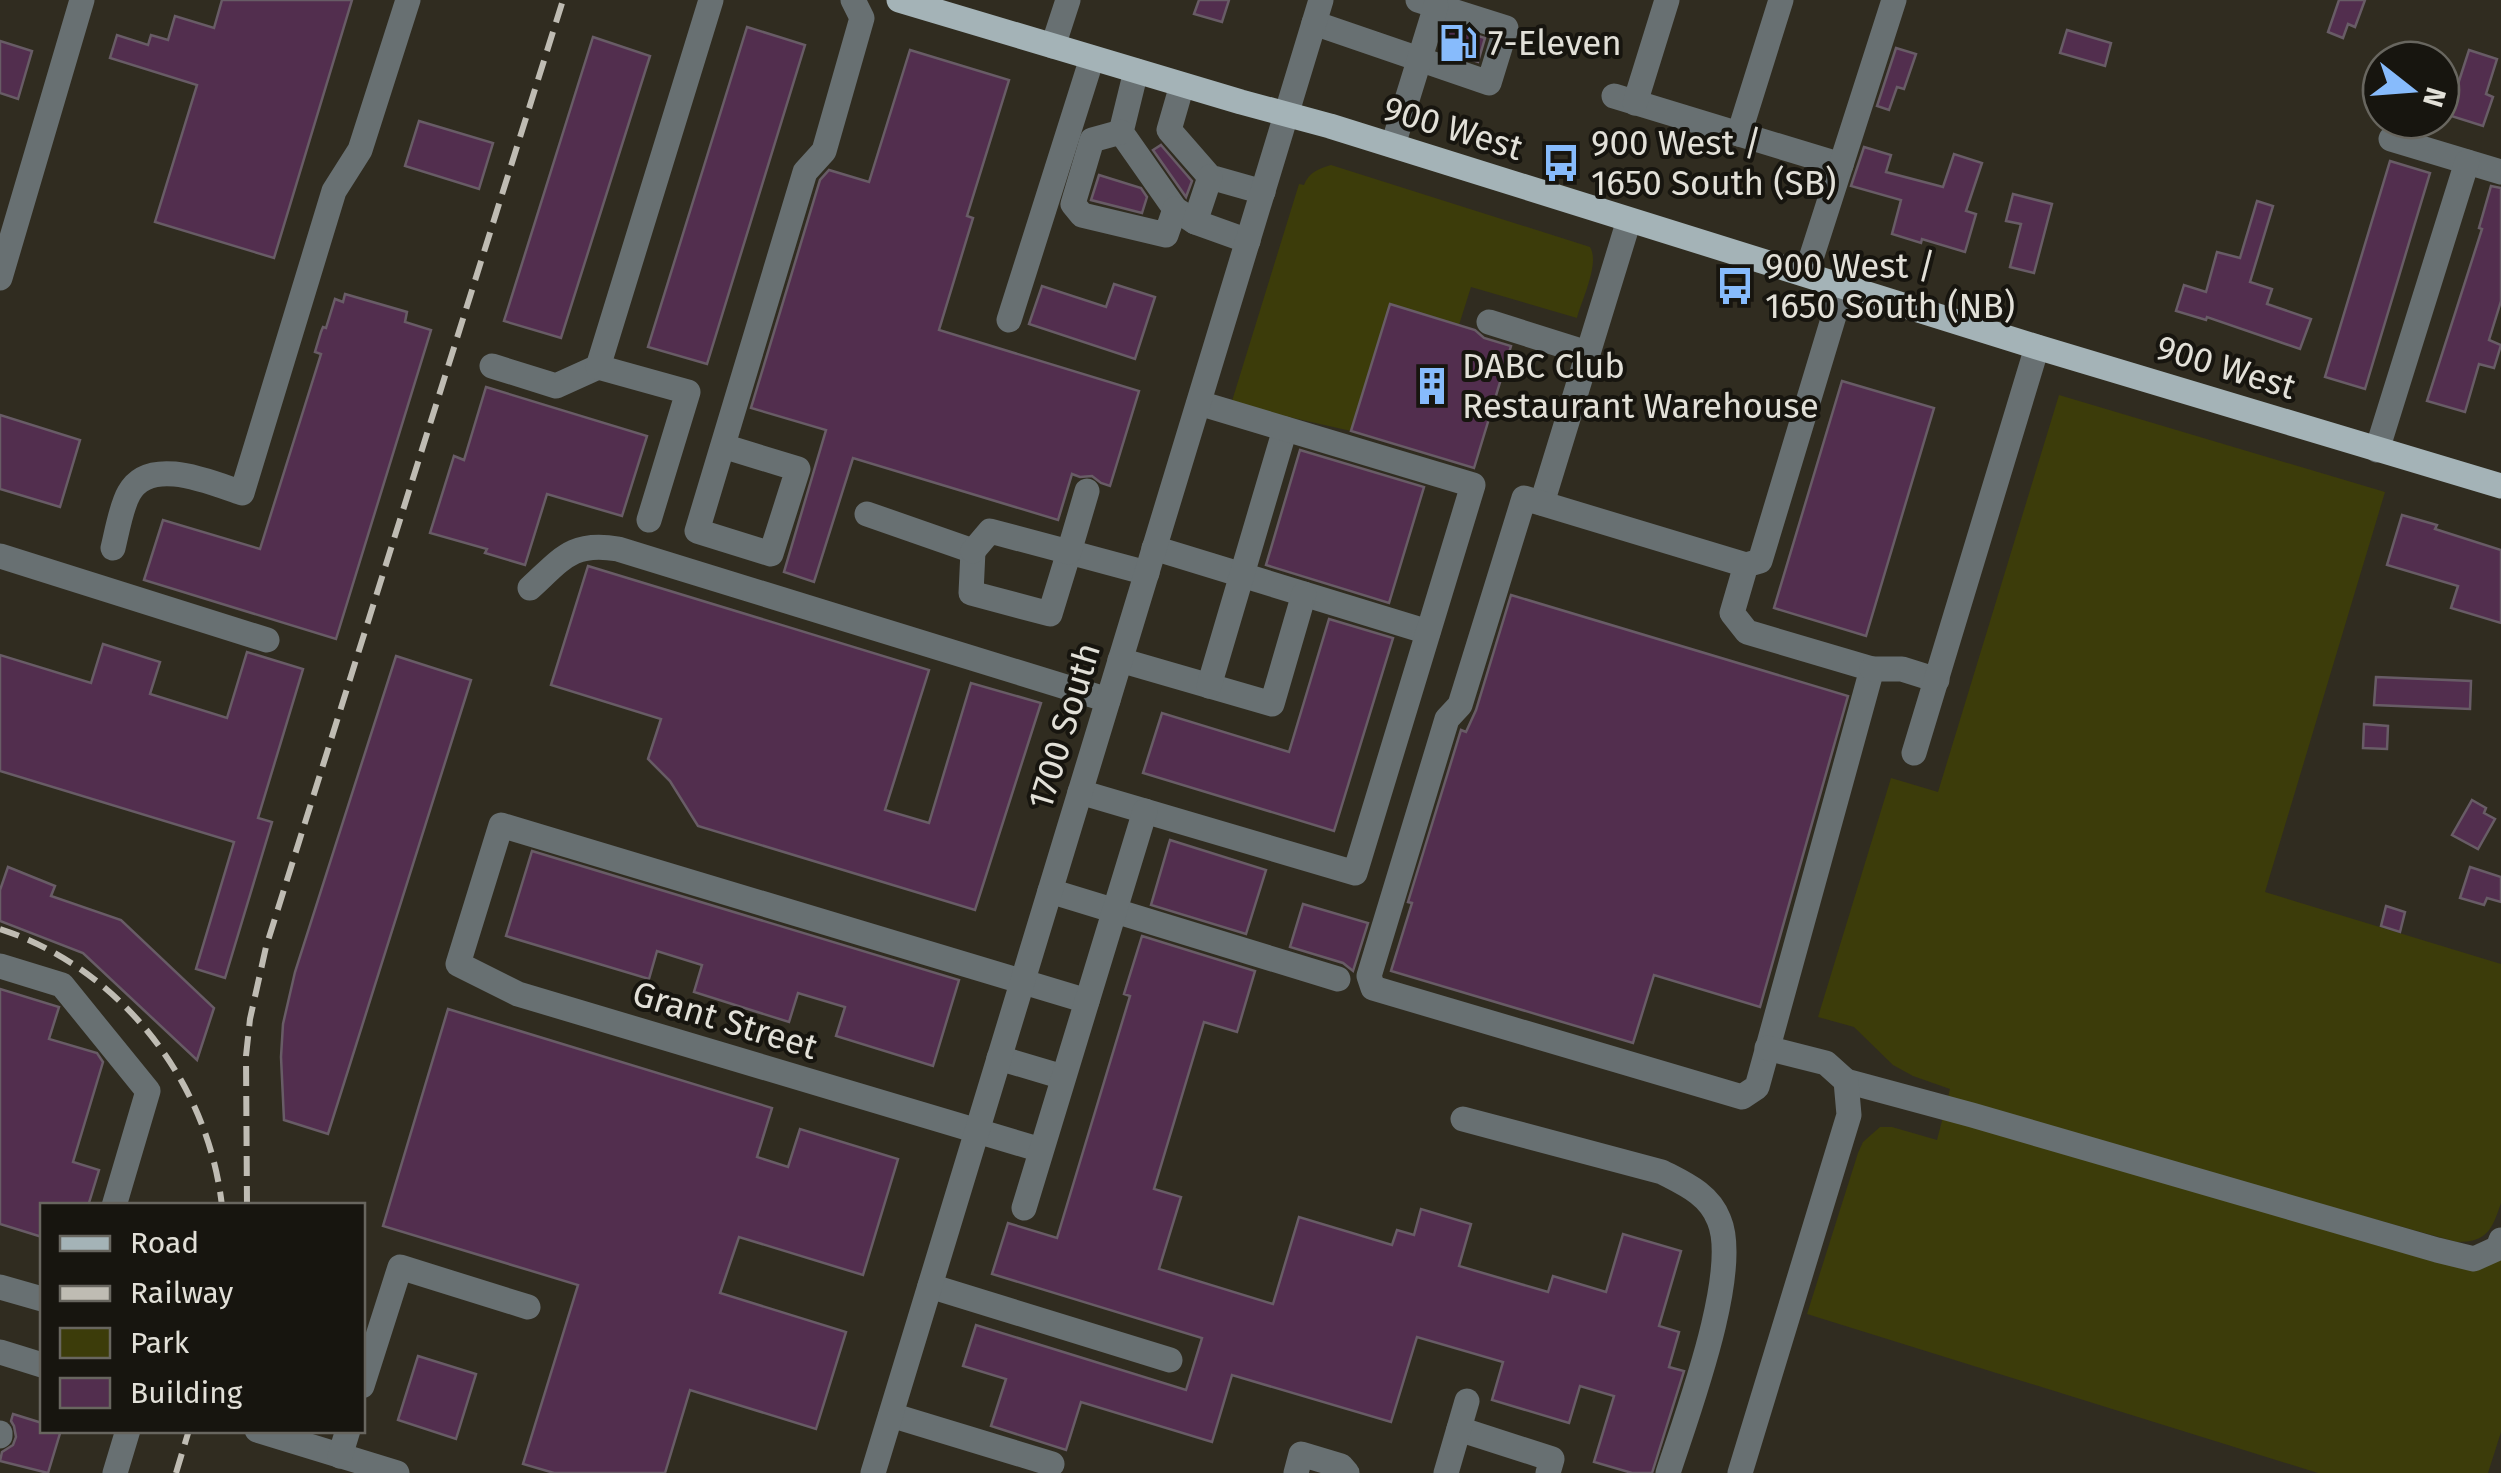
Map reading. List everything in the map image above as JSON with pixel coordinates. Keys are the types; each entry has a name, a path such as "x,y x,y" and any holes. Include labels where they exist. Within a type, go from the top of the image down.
{"main road":[{"name":"900 West","path":"899,0 1393,146 2501,486"}],"street":[{"path":"0,278 82,0"},
{"path":"113,548 129,492 152,476 176,473 242,493 334,191 360,150 408,0"},
{"path":"598,368 711,0"},
{"path":"723,446 798,469 771,554 697,531 805,172 824,151 862,18 853,0"},
{"path":"1053,46 1068,0"},
{"path":"1666,0 1625,100 1841,165"},
{"path":"1739,134 1782,0"},
{"path":"1806,274 1894,0"},
{"path":"1318,12 1419,60 1490,84 1506,28 1427,3 1419,60 1393,146"},
{"name":"1700 South","path":"873,1473 1318,12"},
{"path":"1008,320 1092,58"},
{"path":"1136,71 1123,124 1185,215 1248,241"},
{"path":"1169,130 1182,85"},
{"path":"1210,178 1166,235 1082,215 1073,204 1092,140 1123,124 1169,130 1210,178 1263,192"},
{"path":"2394,140 2501,172"},
{"path":"2378,450 2466,162"},
{"path":"1542,503 1629,220"},
{"path":"1843,286 1760,560 1746,565 1524,498 1460,704 1447,719 1369,976 1373,988 1742,1097 1756,1087 1872,668"},
{"path":"1489,322 1587,353"},
{"path":"1914,753 2037,346"},
{"path":"492,366 556,386 598,368 688,392 649,520"},
{"path":"1080,792 1354,872 1473,485 1199,403"},
{"path":"1210,686 1286,429"},
{"path":"1087,491 1069,552 1050,614 971,592 973,550 990,531 1069,552 1146,574"},
{"path":"867,514 973,550"},
{"path":"530,588 574,550 596,545 618,549 1108,700"},
{"path":"1154,548 1428,632"},
{"path":"0,556 267,640"},
{"path":"1746,565 1732,614 1747,632 1872,668 1902,669 1937,680"},
{"path":"1120,660 1272,704 1304,594"},
{"path":"1024,1208 1146,812"},
{"name":"Grant Street","path":"1022,982 501,825 458,964 518,994 1041,1150"},
{"path":"1050,891 1338,979"},
{"path":"0,966 62,985 148,1091 115,1203"},
{"path":"1022,982 1087,1001"},
{"path":"1767,1048 1826,1063 1846,1082 2436,1250 2474,1258 2498,1248 2501,1240"},
{"path":"999,1058 1064,1077"},
{"path":"1740,1473 1849,1115 1846,1082"},
{"path":"1463,1119 1662,1172 1709,1201 1720,1221 1725,1245 1720,1292 1668,1473"},
{"path":"365,1377 400,1267 528,1307"},
{"path":"930,1286 1170,1360"},
{"path":"0,1287 40,1298"},
{"path":"0,1352 40,1364"},
{"path":"1446,1473 1466,1402"},
{"path":"891,1415 1052,1464"},
{"path":"1459,1428 1552,1460 1548,1473"},
{"path":"115,1473 127,1433"},
{"path":"267,1433 397,1473"},
{"path":"340,1456 347,1433"},
{"path":"1296,1473 1300,1454 1341,1466 1348,1473"}],"green space":[{"path":"1331,165 1590,247 1592,271 1577,318 1471,287 1459,325 1390,304 1351,431 1236,405 1232,401 1299,184 1304,185 1314,172"},
{"path":"2059,395 2385,492 2265,892 2501,964 2501,1203 2491,1227 2476,1240 2457,1242 1947,1101 1950,1089 1893,1065 1854,1027 1818,1017 1891,778 1938,792"},
{"path":"1944,1113 2501,1257 2501,1432 2488,1473 2318,1473 1807,1314 1863,1142 1880,1127 1937,1140"}],"building":[{"path":"222,0 352,0 274,258 155,222 197,85 110,58 117,35 148,45 151,35 168,40 175,16 214,28"},
{"path":"1199,0 1229,0 1222,22 1194,14"},
{"path":"2339,0 2365,0 2355,27 2348,24 2343,38 2328,32"},
{"name":"7-Eleven","path":"1447,26 1485,38 1478,62 1440,49"},
{"path":"747,27 805,45 707,364 648,347"},
{"path":"2067,30 2111,43 2105,66 2060,53"},
{"path":"593,37 650,56 561,338 504,321"},
{"path":"0,41 32,51 18,99 0,93"},
{"path":"1896,48 1916,54 1904,89 1897,87 1889,110 1877,106"},
{"path":"910,50 1009,80 967,216 973,218 939,330 1139,391 1110,486 1092,476 1072,474 1058,520 853,458 814,582 784,572 826,430 751,408 820,180 829,170 869,182"},
{"path":"2469,50 2497,59 2486,94 2493,97 2483,126 2461,119 2461,75"},
{"path":"419,121 493,143 479,189 405,166"},
{"path":"1161,145 1192,181 1186,197 1153,150"},
{"path":"1864,147 1891,155 1886,172 1943,187 1954,154 1982,163 1966,211 1976,214 1965,252 1892,234 1901,200 1851,186"},
{"path":"2390,161 2430,173 2365,389 2325,377"},
{"path":"1099,175 1141,188 1147,197 1142,213 1091,200"},
{"path":"2491,186 2501,188 2501,301 2489,340 2501,345 2494,368 2479,364 2465,412 2427,401 2482,229 2479,228"},
{"path":"2013,194 2052,204 2034,273 2010,267 2021,224 2006,221"},
{"path":"2257,201 2273,206 2250,282 2272,289 2267,304 2311,319 2300,349 2207,317 2206,320 2176,311 2184,285 2206,292 2217,252 2240,258"},
{"path":"1114,284 1155,297 1135,359 1029,324 1042,286 1106,307"},
{"path":"345,294 407,312 405,322 431,330 336,639 144,580 163,520 260,549 321,354 315,352 321,332 326,328 335,299 343,302"},
{"name":"DABC Club Restaurant Warehouse","path":"1390,304 1475,330 1484,338 1511,346 1474,468 1351,431"},
{"path":"1842,381 1934,408 1866,636 1774,608"},
{"path":"486,387 647,436 622,516 547,494 525,565 485,553 487,549 430,533 454,456 464,460"},
{"path":"0,415 80,440 60,507 0,489"},
{"path":"1300,450 1424,487 1389,603 1266,565"},
{"path":"2402,515 2501,550 2501,623 2451,608 2458,586 2387,565"},
{"path":"588,566 929,670 885,810 929,823 971,683 1041,703 975,910 698,826 670,781 648,759 661,719 551,685"},
{"path":"1511,595 1848,696 1760,1007 1654,975 1633,1043 1391,971 1461,730 1466,732 1476,710"},
{"path":"1329,619 1393,638 1334,831 1143,773 1162,713 1289,752"},
{"path":"103,644 160,662 150,694 227,718 247,652 303,669 258,818 272,822 225,978 196,969 234,842 0,771 0,655 91,683"},
{"path":"396,656 471,680 328,1134 284,1120 283,1024 295,972"},
{"path":"2376,677 2471,681 2470,709 2374,705"},
{"path":"2364,724 2388,726 2387,749 2363,748"},
{"path":"2472,800 2495,819 2478,849 2452,835"},
{"path":"1170,840 1266,870 1246,934 1151,905"},
{"path":"532,851 959,980 933,1066 836,1036 845,1007 798,993 789,1022 694,992 702,965 657,951 649,979 506,936"},
{"path":"8,867 55,886 51,896 121,920 214,1008 197,1060 83,953 0,921 0,890"},
{"path":"2470,867 2501,877 2501,902 2487,898 2484,905 2460,898"},
{"path":"1303,904 1368,923 1353,971 1343,963 1290,947"},
{"path":"2386,906 2405,912 2400,932 2381,926"},
{"path":"1142,936 1255,971 1237,1032 1204,1022 1154,1189 1181,1197 1159,1269 1273,1304 1299,1217 1392,1245 1397,1230 1414,1235 1421,1209 1471,1224 1459,1266 1548,1292 1553,1276 1606,1292 1623,1234 1681,1251 1659,1326 1679,1332 1669,1367 1684,1371 1652,1473 1632,1473 1594,1462 1614,1396 1580,1386 1569,1423 1492,1400 1503,1362 1417,1337 1391,1422 1232,1375 1212,1442 1081,1402 1066,1450 991,1426 1006,1379 963,1366 976,1325 1186,1390 1202,1338 992,1274 1008,1223 1057,1238 1130,996 1124,994"},
{"path":"0,989 59,1007 49,1039 97,1053 103,1062 73,1162 99,1170 89,1203 40,1203 40,1236 0,1224"},
{"path":"448,1009 772,1108 757,1157 788,1167 800,1129 898,1159 863,1275 739,1237 720,1293 846,1332 816,1429 690,1390 665,1473 554,1473 523,1464 578,1285 383,1226"},
{"path":"418,1356 476,1374 456,1439 398,1420"},
{"path":"13,1414 40,1422 40,1433 60,1433 48,1473 0,1461 2,1452 13,1445 16,1437"}],"railway":[{"path":"247,1203 246,1056 266,947 563,0"},
{"path":"0,929 43,947 83,971 151,1035 198,1115 221,1203"},
{"path":"176,1473 188,1433"}],"place":[{"name":"7-Eleven","path":"1458,43"},
{"name":"900 West / 1650 South (SB)","path":"1561,163"},
{"name":"900 West / 1650 South (NB)","path":"1735,286"},
{"name":"DABC Club Restaurant Warehouse","path":"1432,386"}]}
